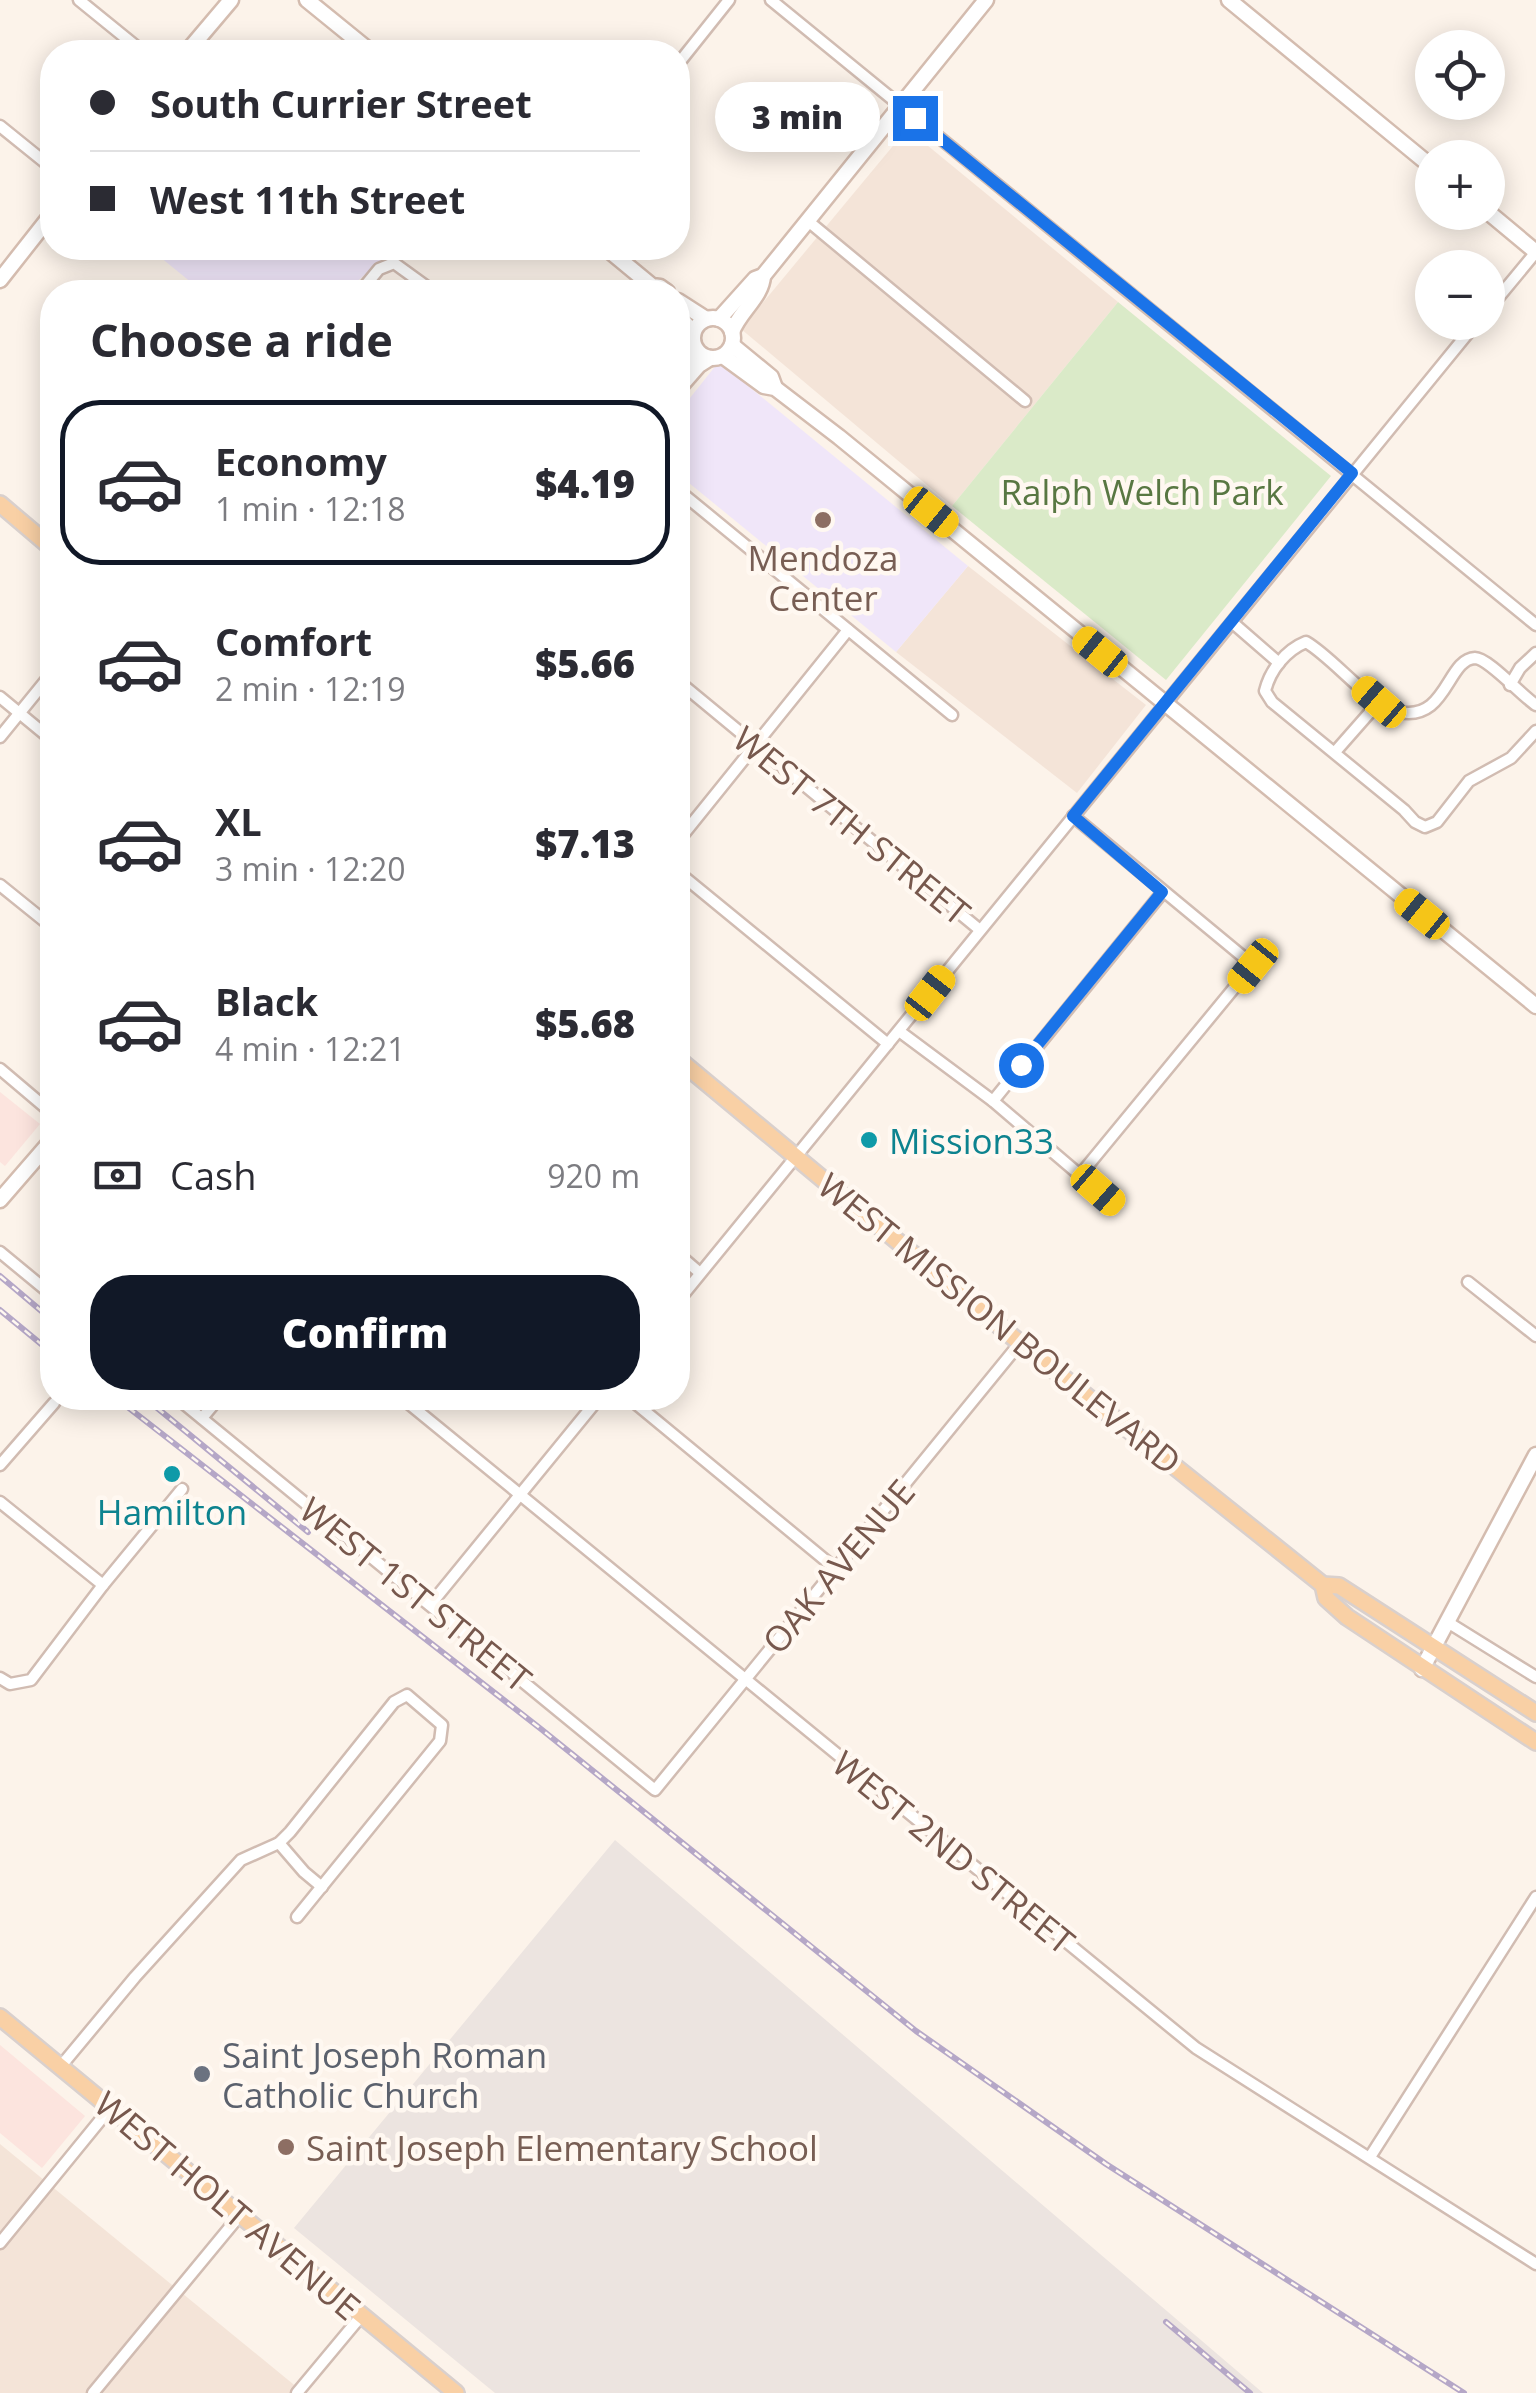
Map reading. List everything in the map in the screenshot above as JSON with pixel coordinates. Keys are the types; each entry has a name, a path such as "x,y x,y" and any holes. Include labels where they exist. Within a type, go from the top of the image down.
{"main road":[{"path":"0,504 40,538"},
{"name":"WEST MISSION BOULEVARD","path":"690,1069 1020,1343 1324,1584 1339,1586 1536,1712"},
{"name":"WEST MISSION BOULEVARD","path":"1324,1584 1326,1598 1346,1617 1536,1742"},
{"name":"WEST HOLT AVENUE","path":"0,2017 456,2393"}],"street":[{"path":"78,0 128,40"},
{"path":"198,40 231,0"},
{"path":"307,0 356,40"},
{"path":"690,49 729,0"},
{"path":"770,0 1536,626"},
{"path":"690,353 694,340 712,319 762,276 986,0"},
{"path":"1229,0 1415,153"},
{"path":"0,126 40,158"},
{"path":"808,220 1025,401"},
{"path":"1505,226 1536,252 1505,289"},
{"path":"0,280 40,229"},
{"path":"620,260 643,280"},
{"path":"370,280 380,269 394,264 417,280"},
{"path":"690,374 698,364 724,348 738,316 762,287 762,276"},
{"path":"690,307 712,319 724,348"},
{"path":"690,334 694,340 724,348 771,377 775,388 839,436 1536,1006"},
{"path":"690,1285 1462,340"},
{"path":"690,500 952,714"},
{"path":"1233,623 1280,663"},
{"path":"690,826 848,630"},
{"path":"1536,705 1483,659 1471,658 1461,664 1453,680 1427,710 1395,711 1306,642 1294,647 1280,663 1268,679 1265,691 1272,702 1415,822 1426,827 1437,822 1468,781 1511,758 1536,731"},
{"path":"1510,685 1534,654"},
{"path":"0,736 40,687"},
{"name":"WEST 7TH STREET","path":"690,691 980,930"},
{"path":"0,697 40,730"},
{"path":"1335,752 1379,702"},
{"path":"1073,816 1253,966 1080,1175"},
{"path":"690,882 888,1044"},
{"path":"0,885 40,917"},
{"path":"993,1101 1162,892"},
{"path":"900,1031 993,1101 1116,1205"},
{"path":"0,1070 40,1103"},
{"path":"0,1200 40,1154"},
{"path":"0,1252 40,1285"},
{"path":"690,1264 700,1273"},
{"path":"1468,1282 1536,1336"},
{"name":"OAK AVENUE","path":"655,1790 1020,1343"},
{"path":"0,1465 48,1410"},
{"name":"WEST 1ST STREET","path":"192,1410 655,1790"},
{"path":"202,1418 209,1410"},
{"name":"WEST 2ND STREET","path":"417,1410 1196,2048 1536,2264"},
{"path":"430,1605 588,1410"},
{"path":"644,1410 836,1569"},
{"path":"1422,1668 1536,1455"},
{"path":"0,1678 10,1684 31,1680 102,1585 182,1490"},
{"path":"0,1502 102,1585"},
{"path":"1449,1623 1536,1677"},
{"path":"61,2066 241,1860 279,1843 394,1702 407,1695 442,1725 440,1741 297,1917"},
{"path":"279,1843 322,1887"},
{"path":"1370,2157 1536,1897"},
{"path":"0,2243 112,2107"},
{"path":"93,2393 240,2215"},
{"path":"296,2393 362,2316"}],"shaded area":[{"path":"902,135 916,136 1118,302 952,506 741,329"},
{"path":"164,260 381,260 359,280 188,280"},
{"name":"Mendoza Center","path":"717,364 725,367 968,566 896,652 690,484 690,398"},
{"path":"968,566 1146,705 1077,793 896,652"},
{"path":"0,1092 40,1124 5,1166 0,1162"},
{"path":"615,1840 1263,2393 495,2393 294,2228"},
{"path":"0,2045 85,2116 42,2168 0,2133"},
{"path":"0,2144 304,2393 0,2393"}],"green space":[{"name":"Ralph Welch Park","path":"1118,302 1331,476 1166,680 952,506"}],"railway":[{"path":"0,1276 40,1310"},
{"path":"0,1310 40,1343"},
{"path":"131,1410 541,1729 916,2031 1106,2164 1464,2393"},
{"path":"160,1410 308,1532"},
{"path":"1166,2322 1250,2393"}],"place":[{"name":"Mendoza Center","path":"823,520"},
{"name":"Mission33","path":"869,1140"},
{"name":"Hamilton","path":"172,1474"},
{"name":"Saint Joseph Roman Catholic Church","path":"202,2074"},
{"name":"Saint Joseph Elementary School","path":"286,2147"}],"route":[{"path":"915,118 1352,473 1073,816 1162,892 1021,1065"}]}
